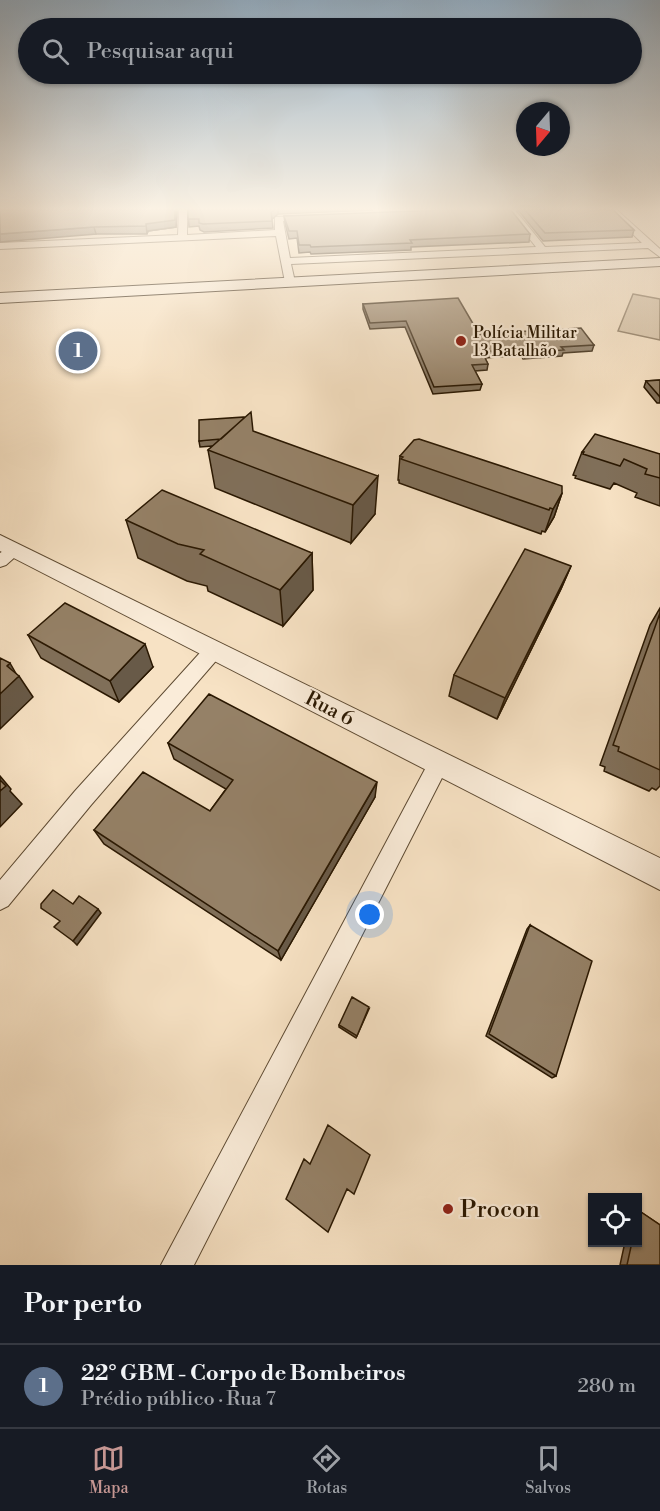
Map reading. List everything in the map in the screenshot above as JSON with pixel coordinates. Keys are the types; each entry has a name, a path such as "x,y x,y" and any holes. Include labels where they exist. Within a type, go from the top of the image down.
{"main road":[{"path":"0,298 530,269"}],"street":[{"path":"287,269 290,282"},
{"name":"Rua 6","path":"5,551 214,650 660,874"},
{"path":"0,898 83,798 214,650"},
{"path":"177,1265 440,763"}],"shaded area":[{"path":"633,294 660,299 660,340 618,331"}],"building":[{"path":"458,298 479,334 581,328 594,345 561,347 564,350 525,353 523,349 482,352 488,364 472,365 482,384 434,387 406,321 370,323 363,304"},
{"path":"660,380 660,397 646,381"},
{"path":"251,412 253,431 378,476 353,505 208,450"},
{"path":"245,417 221,439 199,441 199,420"},
{"path":"595,434 660,454 660,478 645,474 647,469 624,459 620,466 583,454 582,452"},
{"path":"419,439 562,486 562,493 553,509 549,510 401,459 403,457 400,456 414,440"},
{"path":"162,490 312,553 280,590 200,554 204,550 178,544 126,520"},
{"path":"525,549 571,566 505,698 454,675"},
{"path":"65,603 145,644 110,681 28,635"},
{"path":"660,613 660,770 618,751 619,747 613,745"},
{"path":"0,658 10,663 7,666 19,676 0,694"},
{"path":"209,694 377,782 278,951 94,830 143,772 210,811 233,780 168,743"},
{"path":"0,780 6,786 0,791"},
{"path":"53,890 73,904 79,896 98,909 73,941 54,927 60,921 41,908 41,904"},
{"path":"530,925 592,961 556,1076 489,1034"},
{"path":"352,997 369,1007 357,1036 339,1025"},
{"path":"328,1125 370,1155 354,1194 347,1189 328,1232 286,1199 304,1159 310,1164"},
{"path":"642,1213 660,1225 660,1265 627,1265 631,1247 642,1247"}],"place":[{"name":"Polícia Militar 13 Batalhão","path":"461,341"},
{"name":"22° GBM - Corpo de Bombeiros","path":"78,351"},
{"name":"Procon","path":"448,1209"}]}
